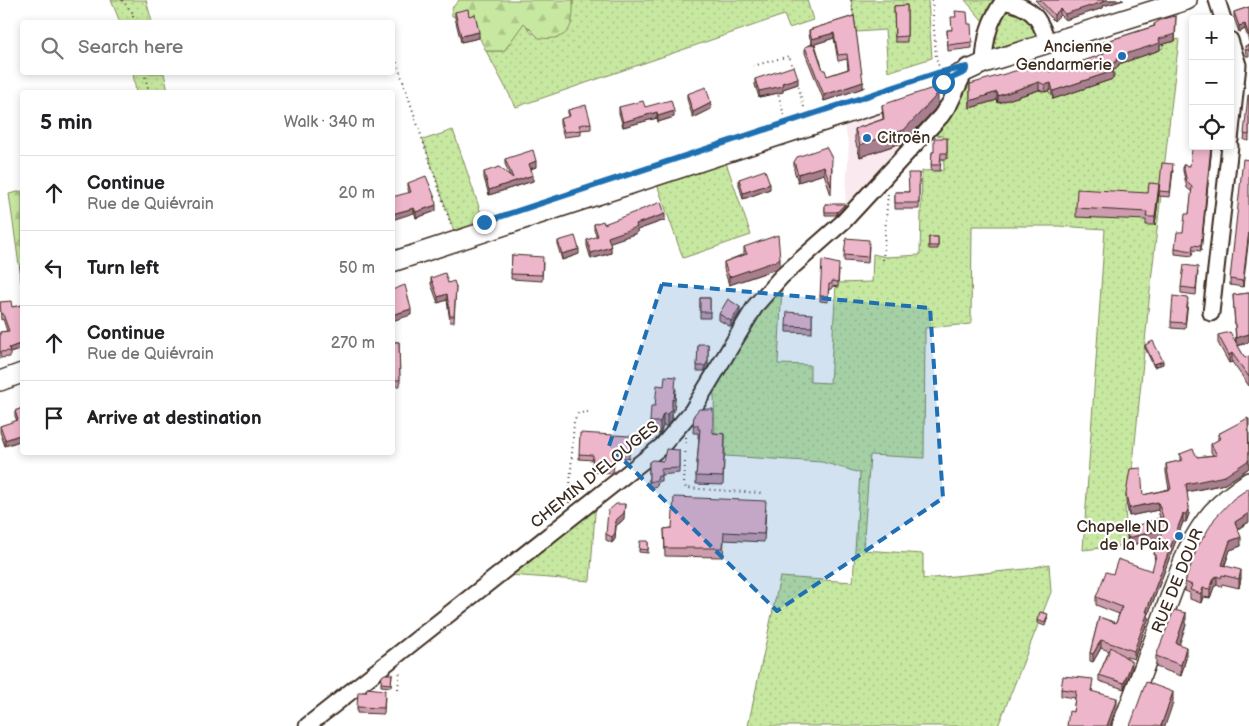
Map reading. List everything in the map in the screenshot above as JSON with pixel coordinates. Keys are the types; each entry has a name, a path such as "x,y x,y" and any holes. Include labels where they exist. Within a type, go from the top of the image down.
{"main road":[{"path":"395,251 807,116 865,88 892,88 941,72 972,67 1187,0"},
{"path":"395,261 943,82 972,67"},
{"path":"0,381 20,374"},
{"path":"0,390 20,384"},
{"name":"RUE DE DOUR","path":"1122,726 1186,552 1197,531 1212,510 1249,482"}],"street":[{"path":"972,67 988,27 1004,0 1029,9 1042,25 1048,43"},
{"path":"1217,0 1222,15"},
{"path":"1234,52 1238,65 1234,105"},
{"name":"CHEMIN D'ELOUGES","path":"306,726 648,459 684,423 756,305 781,277 844,221 941,116 972,67"},
{"path":"1211,313 1230,150"}],"path":[{"path":"122,0 132,12 134,20"},
{"path":"851,0 855,24"},
{"path":"932,0 936,57 941,72"},
{"path":"753,66 788,56 794,73"},
{"path":"395,57 454,232"},
{"path":"145,75 148,90"},
{"path":"796,82 807,116"},
{"path":"776,88 786,122"},
{"path":"884,260 889,173"},
{"path":"574,516 569,500 574,421 578,413 591,412"},
{"path":"684,423 687,428 684,484 686,488 761,493"}],"highlighted area":[{"path":"662,284 930,308 943,498 777,611 609,446"}],"shaded area":[{"path":"895,98 913,146 844,221 849,144 841,115"}],"green space":[{"path":"111,0 146,0 151,20 119,20"},
{"path":"459,0 573,0 571,26 563,35 539,38 524,23 504,51 486,51 470,23 459,17 452,16 452,8"},
{"path":"573,0 807,0 813,20 789,28 784,15 516,107 486,51 504,51 524,22 532,34 573,7"},
{"path":"851,0 928,0 932,58 888,72 885,30 856,32"},
{"path":"965,0 1004,0 1017,4 1048,43 984,63 988,27"},
{"path":"1179,39 1151,281 1129,504 1125,506 1127,545 1083,550 1105,229 1058,226 972,226 971,324 925,328 924,458 870,455 863,550 923,554 923,579 1026,569 1049,564 1051,592 998,726 748,726 780,577 853,582 860,473 822,462 725,456 725,438 715,437 714,394 705,390 756,305 782,285 778,364 810,365 810,382 830,383 836,283 872,282 873,254 886,257 920,255 922,171 944,170 943,136 936,135 941,116 965,72 974,90 1001,97 1047,86 1050,94 1055,93 1057,97 1115,77 1113,69 1119,67 1118,63 1163,48 1162,44"},
{"path":"133,75 164,75 168,90 136,90"},
{"path":"453,130 484,222 454,232 423,140"},
{"path":"723,154 751,235 683,258 654,176"},
{"path":"20,191 20,265 19,265 9,194"},
{"path":"596,500 590,581 509,575"}],"building":[{"path":"1040,0 1104,0 1103,2 1065,14 1060,9 1054,15"},
{"path":"907,5 907,36 895,37 894,6"},
{"path":"1249,7 1249,36 1245,24 1239,26 1234,12"},
{"path":"468,9 469,16 475,14 479,32 461,36 455,12"},
{"path":"955,11 967,12 968,24 971,24 972,42 948,45 947,30 952,30 951,17 956,17"},
{"path":"854,16 863,82 824,95 805,47 814,44 827,76 849,69 847,54 838,55 834,33 812,39 809,30"},
{"path":"1176,16 1175,34 1159,39 1160,43 1119,56 1116,62 1111,64 1113,71 1053,91 1051,83 1045,85 1039,82 998,96 997,92 970,101 970,84 1046,62 1050,72 1104,54 1101,43 1155,26 1154,24 1162,19"},
{"path":"1249,45 1249,50 1246,50 1245,46"},
{"path":"794,66 798,78 782,83 783,86 759,91 755,79"},
{"path":"706,87 711,103 693,112 687,94"},
{"path":"936,87 938,92 934,98 904,130 860,145 855,129 884,119 882,105"},
{"path":"1249,95 1249,135 1244,134"},
{"path":"671,100 674,111 658,116 657,112 623,122 619,107 643,101 645,107"},
{"path":"586,105 591,123 579,125 581,130 564,132 560,119 570,116 568,110"},
{"path":"934,138 947,138 947,153 941,153 940,165 931,165 932,152 934,152"},
{"path":"826,147 832,158 831,186 824,166 798,174 794,162 797,157"},
{"path":"533,150 536,161 529,164 533,175 489,190 484,172 499,167 513,178 505,159"},
{"path":"1192,150 1211,150 1201,246 1193,245 1192,251 1175,248 1177,232 1183,232 1185,214 1189,214 1192,187 1187,182 1183,165 1190,166"},
{"path":"1243,159 1249,160 1249,231 1243,281 1230,279"},
{"path":"1162,163 1173,164 1170,192 1159,191"},
{"path":"765,170 770,184 743,193 739,179"},
{"path":"908,173 919,173 919,203 895,203 895,192 909,192"},
{"path":"426,176 436,205 416,212 414,208 395,213 395,196 411,192 408,183"},
{"path":"1149,183 1159,184 1155,217 1146,217 1147,212 1076,208 1077,189 1148,193"},
{"path":"661,202 665,214 636,224 637,227 608,237 611,247 591,253 587,240 598,236 594,224 603,221 604,224"},
{"path":"825,204 845,204 837,212 825,212"},
{"path":"778,235 780,258 729,277 724,262 747,254 744,247"},
{"path":"575,236 579,249 562,254 558,241"},
{"path":"929,237 938,237 938,246 929,246"},
{"path":"846,238 869,240 868,257 844,255"},
{"path":"512,255 543,257 542,275 511,274"},
{"path":"822,260 839,264 838,282 832,281 832,284 829,284 828,296 820,296"},
{"path":"1184,265 1198,267 1196,289 1181,287"},
{"path":"445,273 448,283 454,281 456,287 454,316 450,316 447,294 438,297 431,278"},
{"path":"405,285 411,309 395,314 395,289"},
{"path":"1249,293 1249,334 1236,338 1233,295"},
{"path":"1173,296 1188,298 1185,323 1171,322"},
{"path":"700,298 710,298 710,312 700,312"},
{"path":"728,299 740,307 731,321 719,314"},
{"path":"11,301 12,307 20,305 20,344 9,348 10,351 0,352 0,332 9,331 3,314 1,314 0,302"},
{"path":"787,312 812,314 812,327 786,326"},
{"path":"1230,332 1245,358 1249,356 1249,377 1232,353 1229,355 1218,335"},
{"path":"1153,341 1163,361 1154,364 1145,345"},
{"path":"395,342 399,342 400,380 395,380"},
{"path":"698,344 708,344 708,361 705,366 697,366"},
{"path":"665,376 676,377 672,409 667,414 663,414 660,422 650,422 651,406 655,406 657,385 664,386"},
{"path":"20,409 20,435 5,440 0,426 18,420 15,411"},
{"path":"699,409 713,409 713,433 725,434 723,477 696,476 700,429 698,429 698,425 693,425 694,415"},
{"path":"1248,418 1249,460 1225,476 1186,484 1189,507 1186,514 1183,514 1146,612 1148,612 1134,651 1101,640 1093,654 1090,653 1099,617 1116,623 1122,607 1096,597 1106,572 1113,574 1118,559 1152,571 1156,555 1154,554 1155,550 1163,529 1128,538 1127,529 1163,517 1158,502 1129,508 1126,494 1130,469 1141,468 1143,495 1171,489 1166,464 1183,460 1180,454 1193,449 1197,457 1217,455 1211,444 1221,438 1218,434"},
{"path":"580,433 630,436 629,452 615,451 613,467 592,466 593,455 579,454"},
{"path":"666,449 679,450 679,468 661,469 661,476 658,476 657,480 649,482 649,462 652,460 663,461"},
{"path":"1249,488 1249,513 1235,522 1241,537 1230,541 1222,565 1241,570 1239,579 1222,575 1221,578 1217,576 1214,578 1210,589 1203,588 1201,594 1190,590 1192,585 1185,582 1197,548 1215,518 1233,499"},
{"path":"674,497 766,501 764,534 724,532 723,548 665,548 664,529 672,528"},
{"path":"616,504 625,504 624,513 616,520 615,533 612,537 606,534 608,511"},
{"path":"640,541 648,541 648,550 639,549"},
{"path":"1174,610 1186,613 1176,643 1186,647 1181,665 1156,656"},
{"path":"1040,612 1048,614 1045,623 1037,620"},
{"path":"1111,647 1132,662 1124,683 1099,675"},
{"path":"392,674 391,684 381,683 382,676"},
{"path":"1063,676 1093,679 1091,691 1117,698 1107,726 1067,726 1069,711 1073,712 1076,691 1061,689"},
{"path":"1146,682 1173,692 1161,726 1130,726"},
{"path":"367,688 385,690 384,708 357,707 358,692 366,692"}],"place":[{"name":"Ancienne Gendarmerie","path":"1122,56"},
{"name":"Citroën","path":"867,138"},
{"name":"Chapelle ND de la Paix","path":"1179,536"}],"route":[{"path":"484,222 937,73 967,67 965,72 943,82"}]}
